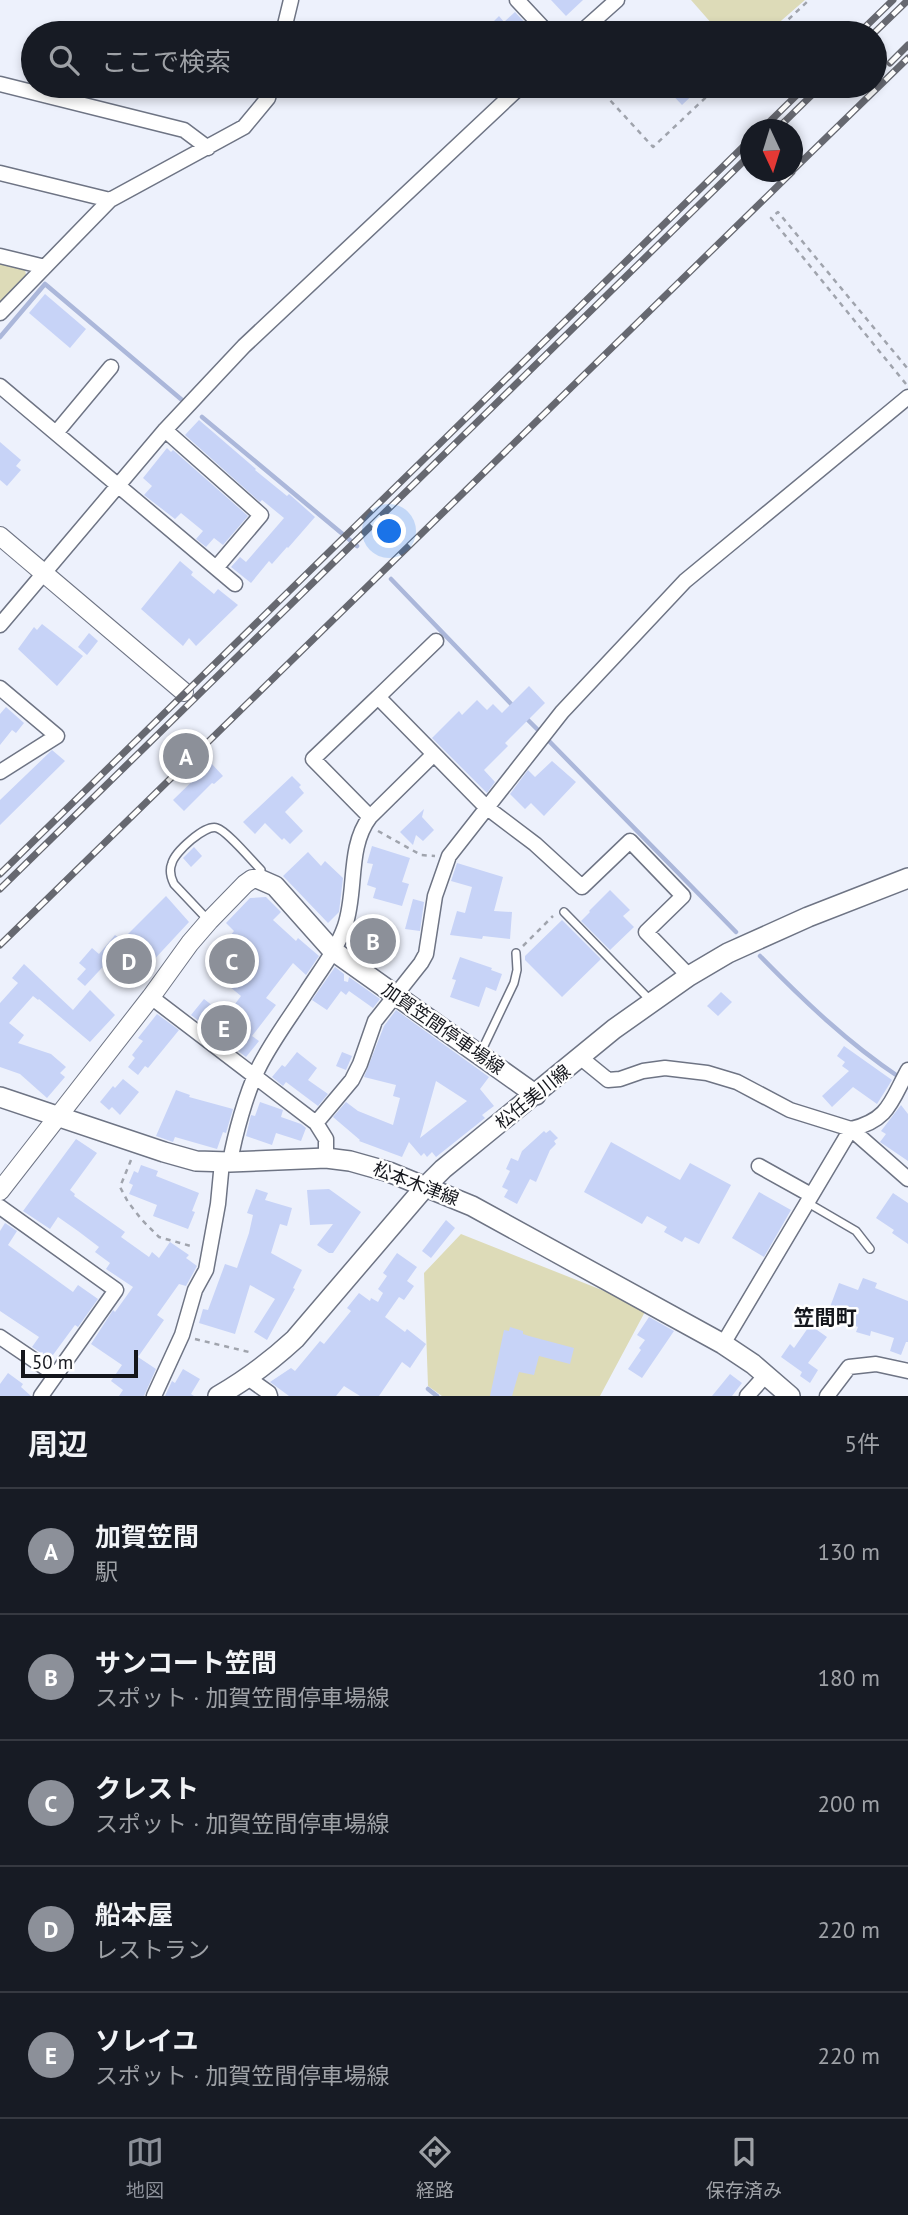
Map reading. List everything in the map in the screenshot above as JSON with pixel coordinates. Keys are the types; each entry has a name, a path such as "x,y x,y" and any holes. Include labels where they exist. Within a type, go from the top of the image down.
{"main road":[{"name":"松任美川線","path":"218,1396 248,1378 295,1339 443,1169 651,1001 728,953 808,917 908,878"},
{"name":"加賀笠間停車場線","path":"259,879 275,886 332,950 536,1095"},
{"name":"松本木津線","path":"0,1097 196,1161 326,1158 370,1166 465,1202 723,1344 790,1396"}],"street":[{"path":"286,21 291,0"},
{"path":"517,0 537,21"},
{"path":"593,21 617,0"},
{"path":"0,85 21,90"},
{"path":"53,98 184,130 208,148"},
{"path":"0,313 110,200 244,127 268,98"},
{"path":"0,625 165,430 244,346 508,98"},
{"path":"0,173 110,200"},
{"path":"0,256 45,267"},
{"path":"56,433 111,367"},
{"path":"0,386 235,584"},
{"path":"316,1123 352,1080 375,1021 397,996 426,954 435,896 449,856 562,712 685,581 908,397"},
{"path":"165,430 261,515 216,568"},
{"path":"0,536 184,692"},
{"path":"367,820 313,759 436,641"},
{"path":"0,688 57,736 0,772"},
{"path":"378,697 486,807 535,844 582,887 630,841 683,896 646,932 689,976"},
{"path":"154,1396 184,1328 195,1290 206,1270 222,1175 255,1076 345,926 356,850 367,820 434,754"},
{"path":"0,1191 209,920 252,879 259,879"},
{"path":"151,997 316,1123 326,1139 326,1158"},
{"path":"581,1058 608,1080 665,1068 707,1073 749,1087 797,1113 851,1129 908,1179"},
{"path":"723,1344 851,1129 875,1121 889,1107 908,1069"},
{"path":"759,1166 809,1199"},
{"path":"0,1207 116,1290 41,1396"},
{"path":"0,1337 56,1375"},
{"path":"827,1396 849,1367 876,1364 908,1371"},
{"path":"747,1396 766,1375"},
{"path":"248,1378 270,1396"}],"lane":[{"path":"209,920 174,884 171,877 172,862 176,854 203,830 212,827 222,831 261,870 259,879"},
{"path":"564,912 651,1001"},
{"path":"482,1050 514,983 517,970 516,953"},
{"path":"809,1199 856,1231 870,1249"}],"path":[{"path":"787,21 809,0"},
{"path":"608,98 653,146 705,98"},
{"path":"908,369 778,212 771,218 908,387"},
{"path":"367,820 421,855 449,856"},
{"path":"516,953 557,912 564,912"},
{"path":"138,1143 120,1187 128,1202 159,1237 211,1252"},
{"path":"184,1328 195,1339 273,1358"}],"shaded area":[{"path":"691,0 805,0 781,21 709,21"},
{"path":"0,263 25,269 26,275 0,303"},
{"path":"461,1234 647,1308 600,1396 442,1396 428,1386 424,1273"}],"building":[{"path":"551,0 583,0 566,16"},
{"path":"515,12 523,21 505,21"},
{"path":"675,98 689,98 682,105"},
{"path":"45,294 86,329 70,348 29,313"},
{"path":"199,420 255,470 315,517 272,564 269,561 251,583 231,567 240,557 246,562 284,518 262,500 260,502 185,435"},
{"path":"0,442 21,460 16,466 21,470 7,486 0,480"},
{"path":"167,448 171,452 173,450 248,516 223,545 214,538 206,547 196,539 203,531 181,513 175,519 144,495 152,486 143,478"},
{"path":"180,561 193,572 191,575 214,594 218,589 238,605 196,646 189,638 183,646 141,609"},
{"path":"42,624 83,656 57,686 18,649 34,627 37,630"},
{"path":"89,633 98,641 87,655 78,647"},
{"path":"529,686 545,703 505,743 508,746 484,770 495,782 487,793 432,738 459,711 462,715 477,700 487,710 493,704 502,713"},
{"path":"6,707 24,723 16,733 12,730 0,745 0,714"},
{"path":"52,750 65,761 0,825 0,800"},
{"path":"552,761 576,782 544,816 531,803 525,809 510,794 528,770 535,777"},
{"path":"211,763 223,776 212,783 184,811 173,800"},
{"path":"292,776 301,785 299,787 304,793 285,812 303,831 290,844 265,823 255,834 243,822"},
{"path":"424,809 422,817 434,830 423,841 416,835 413,845 400,832"},
{"path":"372,846 410,858 402,882 409,884 402,906 373,898 376,888 367,885 373,864 367,863"},
{"path":"194,847 202,856 191,867 183,858"},
{"path":"308,852 321,866 325,861 343,878 339,912 328,923 283,876"},
{"path":"457,863 503,877 494,911 512,912 510,939 450,935 457,911 465,913 472,887 451,881"},
{"path":"610,890 630,910 623,916 634,927 610,950 581,921"},
{"path":"166,896 189,922 136,979 111,958 85,986 77,979 86,969 79,963 92,948 99,954 115,935 122,940"},
{"path":"266,897 281,912 273,920 296,941 298,938 319,956 306,975 293,963 266,998 276,1005 252,1036 259,1041 246,1057 191,1015 204,999 226,1016 241,996 208,969 234,931 226,923 250,898"},
{"path":"413,899 424,902 420,931 405,929"},
{"path":"562,920 601,959 562,997 525,960 525,956"},
{"path":"364,928 393,933 396,936 393,955 358,949"},
{"path":"460,957 502,974 496,991 486,987 479,1007 450,997 456,980 452,979"},
{"path":"24,964 73,1010 90,990 115,1015 90,1042 33,996 9,1023 24,1035 18,1043 51,1054 66,1067 60,1073 65,1077 47,1098 20,1074 0,1067 0,1003 18,983 12,978"},
{"path":"335,967 344,974 344,981 348,982 349,977 380,999 373,1008 349,991 346,995 341,991 327,1010 312,1000"},
{"path":"721,992 732,1002 718,1016 707,1006"},
{"path":"396,1010 489,1077 480,1089 494,1106 482,1115 485,1118 436,1157 432,1152 427,1157 424,1153 421,1156 409,1142 402,1157 359,1141 333,1117 346,1102 358,1111 393,1125 400,1098 393,1096 396,1085 364,1077 384,1026","holes":["436,1081 467,1101 420,1138"]},
{"path":"157,1014 179,1030 148,1068 145,1066 138,1075 128,1067 135,1058 132,1055 143,1041 138,1038"},
{"path":"844,1046 892,1080 877,1104 853,1087 832,1107 822,1096 849,1071 842,1066 845,1062 837,1056"},
{"path":"297,1052 317,1068 308,1080 328,1094 318,1106 286,1082 283,1086 272,1077 282,1065 285,1067"},
{"path":"342,1052 352,1056 346,1070 336,1066"},
{"path":"123,1079 139,1092 120,1115 112,1107 109,1110 100,1102 113,1086 115,1088"},
{"path":"176,1090 190,1095 189,1097 233,1109 226,1133 223,1132 217,1149 175,1137 173,1142 156,1136"},
{"path":"260,1102 283,1110 281,1117 306,1128 301,1141 276,1133 272,1145 246,1136 251,1115 255,1116"},
{"path":"901,1105 908,1114 908,1161 880,1142 886,1134 881,1131"},
{"path":"550,1130 558,1138 554,1141 556,1144 550,1150 536,1182 530,1179 517,1204 504,1197 508,1190 502,1187 510,1171 506,1169 511,1158 518,1161 522,1151 544,1131 546,1133"},
{"path":"76,1139 97,1153 70,1190 74,1196 125,1232 121,1237 149,1257 152,1252 159,1258 170,1242 189,1255 186,1258 197,1266 186,1286 179,1284 157,1315 164,1320 138,1357 156,1369 144,1396 119,1396 123,1390 111,1381 122,1365 91,1344 113,1310 115,1312 133,1287 106,1269 110,1263 95,1252 99,1247 58,1217 50,1229 23,1211"},
{"path":"611,1142 680,1180 690,1163 731,1185 699,1244 685,1237 682,1242 664,1232 667,1227 647,1216 642,1224 584,1192"},
{"path":"141,1165 158,1171 156,1176 199,1193 188,1229 153,1216 157,1205 129,1194 133,1185 129,1183 134,1171 138,1173"},
{"path":"256,1189 268,1193 265,1200 292,1208 287,1226 280,1224 271,1253 302,1270 293,1288 295,1289 267,1340 254,1332 275,1299 250,1285 235,1334 199,1323 203,1309 208,1310 225,1264 237,1268 249,1233 253,1215 247,1213"},
{"path":"329,1189 361,1212 333,1253 317,1245 333,1224 310,1225 307,1190"},
{"path":"759,1192 791,1210 764,1257 732,1238"},
{"path":"893,1193 908,1203 908,1244 876,1218"},
{"path":"446,1220 455,1228 431,1258 422,1251"},
{"path":"5,1223 17,1231 8,1245 73,1292 78,1285 98,1299 50,1359 32,1347 39,1337 0,1311 0,1231"},
{"path":"397,1253 417,1267 407,1281 414,1286 404,1300 399,1297 385,1317 426,1344 410,1368 402,1362 379,1396 360,1396 344,1386 336,1396 289,1396 270,1382 291,1368 295,1371 320,1341 324,1344 351,1311 347,1308 359,1293 370,1301 371,1298 378,1302 383,1293 378,1289 387,1276 383,1273"},
{"path":"863,1278 877,1283 875,1288 908,1301 908,1342 901,1355 890,1351 894,1338 871,1331 870,1336 856,1332 858,1327 843,1321 846,1313 830,1307 839,1283 858,1290"},
{"path":"649,1317 674,1331 642,1378 628,1369 641,1350 639,1348 645,1340 637,1335"},
{"path":"810,1325 827,1337 808,1363 818,1370 810,1383 800,1376 802,1372 781,1357 790,1344 794,1348"},
{"path":"510,1327 529,1336 574,1348 570,1364 539,1356 534,1375 519,1372 512,1396 490,1396 504,1330 509,1331"},
{"path":"183,1369 200,1379 191,1394 194,1396 165,1396 172,1381 175,1383"},
{"path":"8,1373 23,1384 21,1387 31,1396 0,1396 0,1384"},
{"path":"730,1374 742,1383 732,1396 712,1396"}],"waterway":[{"path":"0,337 45,284 182,400"},
{"path":"202,417 357,546"},
{"path":"391,579 514,707"},
{"path":"526,718 539,731"},
{"path":"547,739 736,932"},
{"path":"760,956 826,1020 899,1077"},
{"path":"428,1389 437,1396"}],"railway":[{"path":"871,21 893,0"},
{"path":"886,21 908,0"},
{"path":"890,63 908,45"},
{"path":"887,78 908,58"},
{"path":"772,119 794,98"},
{"path":"787,119 809,98"},
{"path":"803,160 867,98"},
{"path":"0,874 740,150"},
{"path":"0,889 740,165"},
{"path":"0,945 782,182"}],"place":[{"name":"加賀笠間","path":"186,756"},
{"name":"サンコート笠間","path":"373,941"},
{"name":"船本屋","path":"129,961"},
{"name":"クレスト","path":"232,961"},
{"name":"ソレイユ","path":"224,1028"}],"district":[{"name":"笠間町","path":"825,1318"}]}
